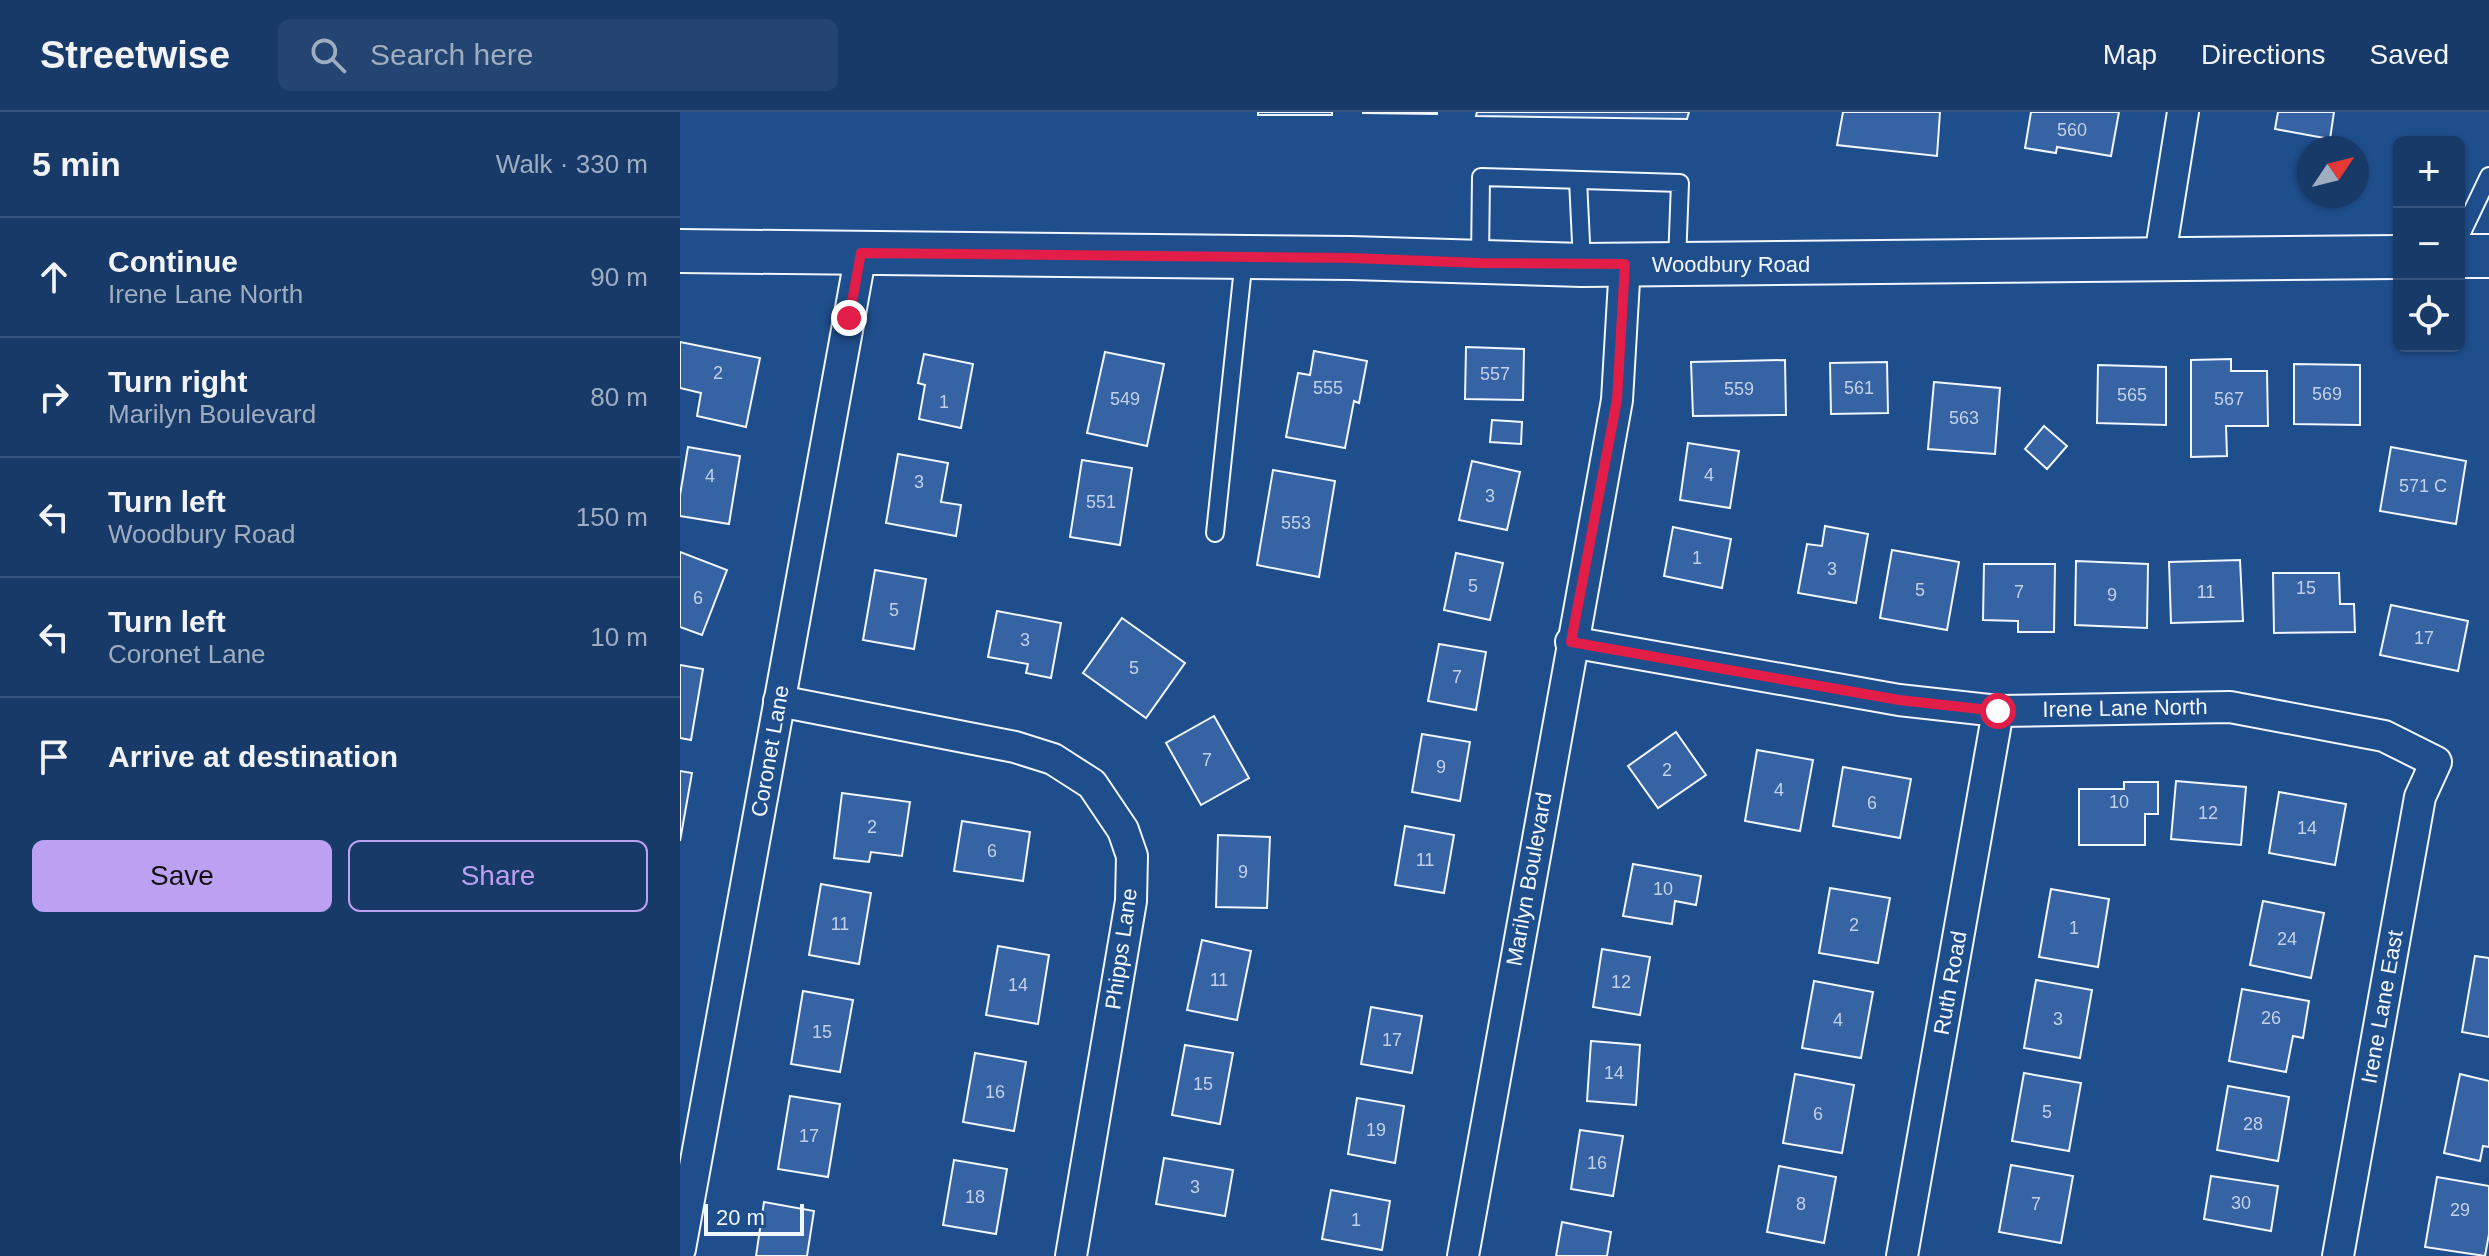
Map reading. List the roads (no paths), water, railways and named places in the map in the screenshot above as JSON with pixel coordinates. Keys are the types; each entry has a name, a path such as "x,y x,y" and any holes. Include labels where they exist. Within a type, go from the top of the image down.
{"main road":[{"name":"Woodbury Road","path":"680,251 1244,257 1582,265 2159,262 2393,257"},
{"path":"2465,256 2489,256"}],"street":[{"path":"2159,262 2183,112"},
{"name":"Coronet Lane","path":"680,1249 861,253"},
{"name":"Marilyn Boulevard","path":"1463,1256 1571,642 1617,400 1625,264"},
{"name":"Irene Lane North","path":"1571,642 1899,700 1998,711 2230,707 2384,736 2436,762"},
{"name":"Phipps Lane","path":"779,701 1015,747 1053,759 1092,784 1123,830 1132,856 1131,901 1071,1256"},
{"name":"Ruth Road","path":"1902,1256 1998,711"},
{"name":"Irene Lane East","path":"2338,1256 2420,797 2436,762"}],"lane":[{"path":"2465,226 2489,176"},
{"path":"1480,263 1481,177 1680,183 1677,264"},
{"path":"1578,180 1582,265"},
{"path":"1215,533 1244,257"}]}
